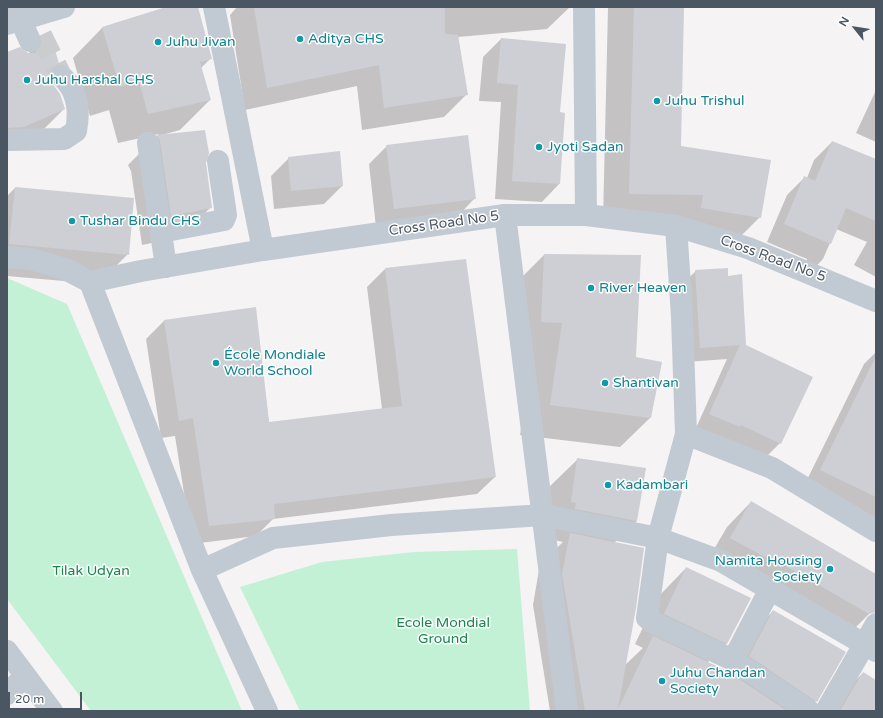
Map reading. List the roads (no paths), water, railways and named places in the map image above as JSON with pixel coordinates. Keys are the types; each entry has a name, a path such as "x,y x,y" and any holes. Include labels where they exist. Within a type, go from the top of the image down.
{"street":[{"path":"24,24 64,7"},
{"path":"214,7 263,250"},
{"path":"584,7 586,215"},
{"path":"7,140 64,139 76,130 78,121 76,96 73,88 57,76"},
{"path":"148,143 166,267"},
{"path":"161,232 224,220 226,215 221,161"},
{"path":"505,215 567,711"},
{"name":"Cross Road No 5","path":"90,282 263,250 505,215 586,215 676,226 748,248 876,300"},
{"path":"676,226 682,317 686,434 658,538 647,615 649,621 733,660 809,711"},
{"path":"7,257 31,259 65,269 90,282 202,570 267,711"},
{"path":"686,434 772,468 876,530"},
{"path":"202,570 273,538 391,525 543,515 658,538 721,561 871,648"},
{"path":"733,660 770,589"},
{"path":"826,711 871,648 876,624"},
{"path":"7,651 52,711"},
{"path":"7,694 26,676"}],"tunnel":[{"path":"41,35 61,76"}],"place":[{"name":"Aditya CHS","path":"300,39"},
{"name":"Juhu Jivan","path":"158,42"},
{"name":"Juhu Harshal CHS","path":"27,80"},
{"name":"Juhu Trishul","path":"657,101"},
{"name":"Jyoti Sadan","path":"539,147"},
{"name":"Tushar Bindu CHS","path":"72,221"},
{"name":"River Heaven","path":"591,288"},
{"name":"École Mondiale World School","path":"216,363"},
{"name":"Shantivan","path":"605,383"},
{"name":"Kadambari","path":"608,485"},
{"name":"Namita Housing Society","path":"830,569"},
{"name":"Juhu Chandan Society","path":"662,681"}],"park label":[{"name":"Tilak Udyan","path":"91,571"},
{"name":"Ecole Mondial Ground","path":"443,632"}]}
